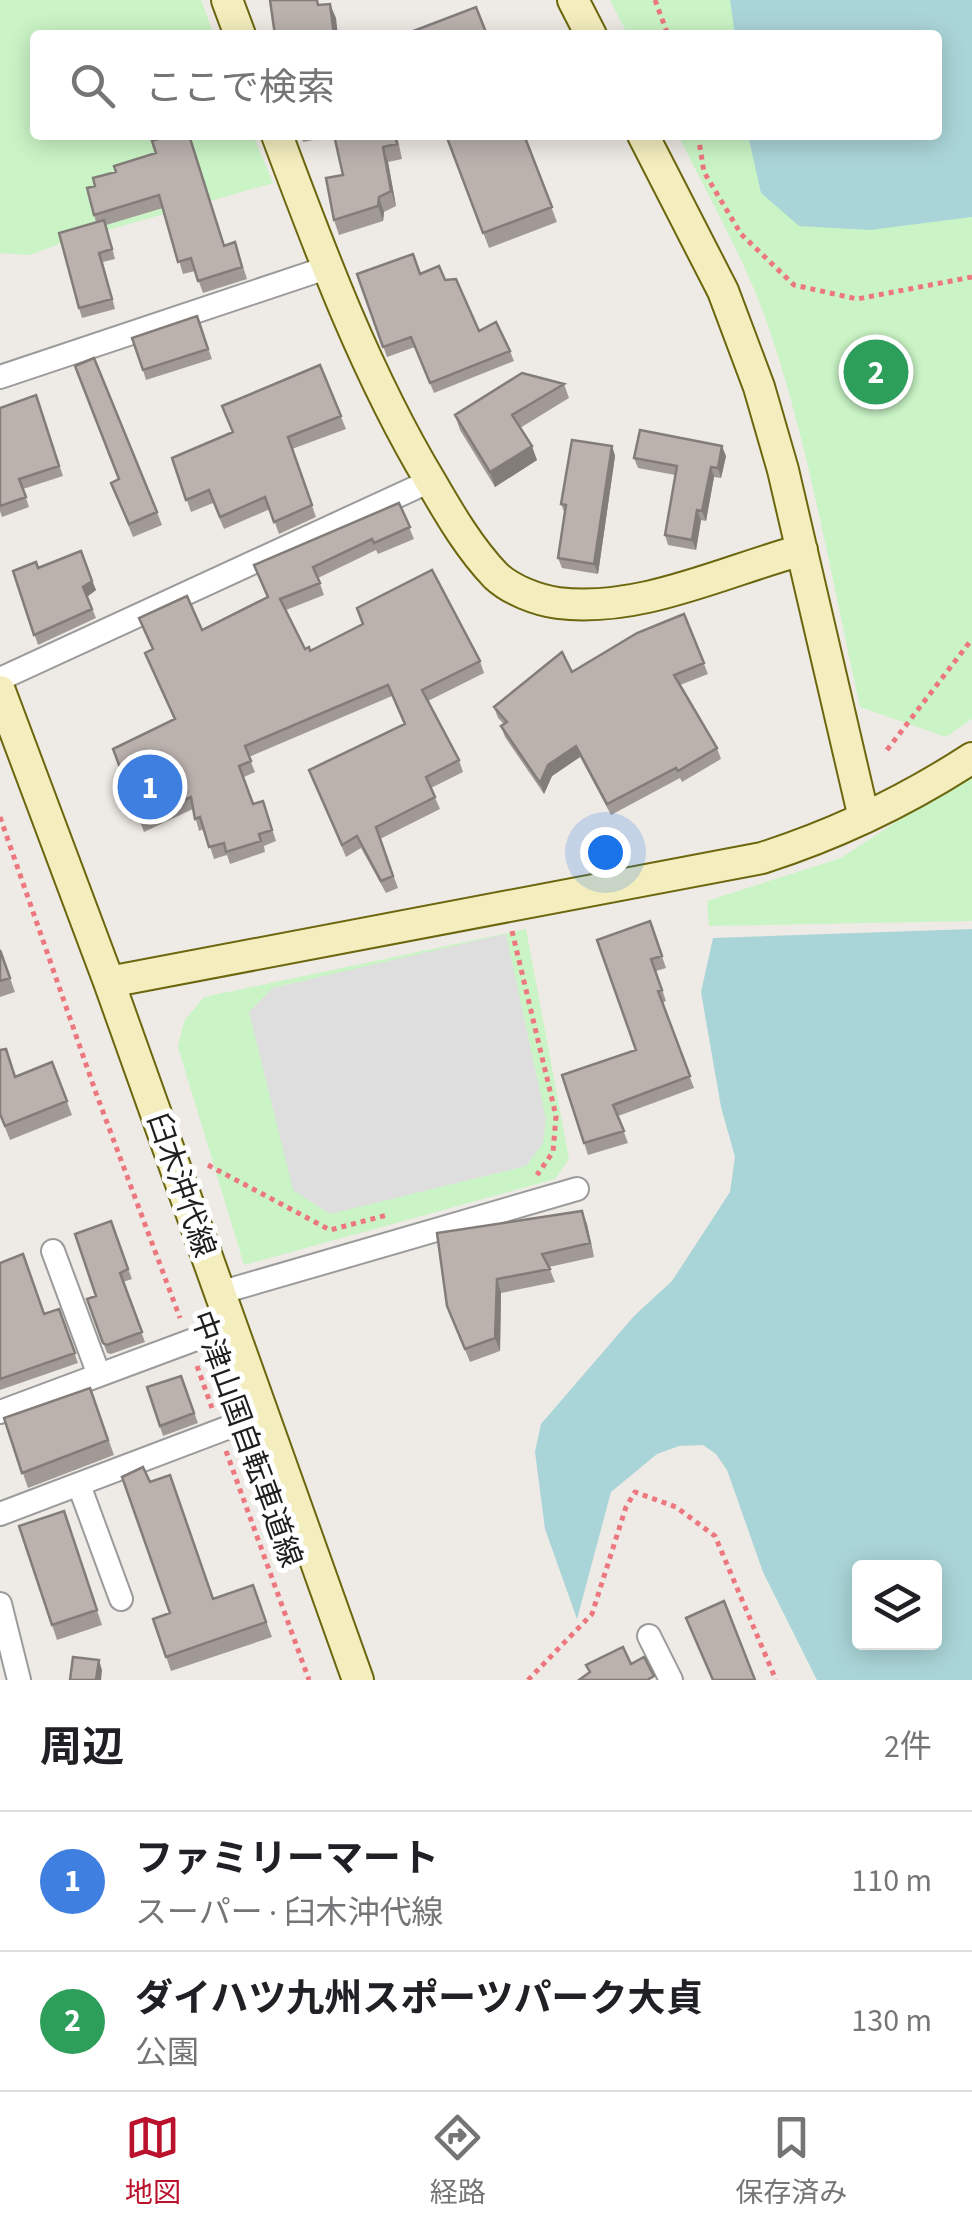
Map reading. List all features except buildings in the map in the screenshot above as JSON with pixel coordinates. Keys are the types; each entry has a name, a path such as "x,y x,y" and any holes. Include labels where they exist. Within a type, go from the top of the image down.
{"street":[{"path":"227,0 238,30"},
{"path":"573,0 588,30"},
{"path":"280,140 328,267 375,374 430,481 475,551 499,579 529,596 558,603 643,597 802,550"},
{"path":"646,140 723,291 759,386 802,550 864,818"},
{"path":"0,376 328,267"},
{"path":"0,679 430,481"},
{"name":"臼木沖代線","path":"0,691 109,982 358,1680"},
{"path":"109,982 727,866 819,840 925,788 972,758"},
{"path":"219,1293 577,1189"},
{"path":"53,1251 99,1375"},
{"path":"0,1412 231,1326"},
{"path":"0,1514 261,1414"},
{"path":"78,1485 121,1599"},
{"path":"0,1604 19,1680"},
{"path":"649,1636 671,1680"}],"path":[{"path":"655,0 666,30"},
{"path":"699,140 704,172 741,234 794,285 857,299 972,276"},
{"path":"888,750 972,639"},
{"name":"中津山国自転車道線","path":"0,818 309,1680"},
{"path":"510,923 556,1116 553,1152 537,1176"},
{"path":"208,1165 330,1230 386,1215"},
{"path":"528,1680 592,1614 626,1507 635,1492 676,1507 714,1536 776,1680"}],"green space":[{"path":"0,0 201,0 212,30 30,30 30,140 255,140 273,183 30,255 0,253"},
{"path":"610,0 972,0 972,719 946,737 860,707 784,374 760,303 681,140 942,140 942,30 625,30"},
{"path":"972,772 972,921 709,926 707,901 841,858"},
{"path":"526,929 569,1159 555,1179 244,1265 178,1047 184,1021 204,997"}],"shaded area":[{"path":"506,934 546,1119 543,1143 526,1166 330,1214 293,1190 249,1012 272,988"}],"water":[{"path":"730,0 972,0 972,217 870,230 799,226 761,193 749,140 942,140 942,30 734,30"},
{"path":"972,929 972,1680 817,1680 763,1572 727,1470 716,1454 703,1445 679,1446 657,1454 611,1492 577,1619 545,1529 535,1452 541,1424 634,1316 672,1281 730,1192 735,1157 721,1107 701,992 713,938"}],"place":[{"name":"ダイハツ九州スポーツパーク大貞","path":"876,372"},
{"name":"ファミリーマート","path":"150,787"}]}
